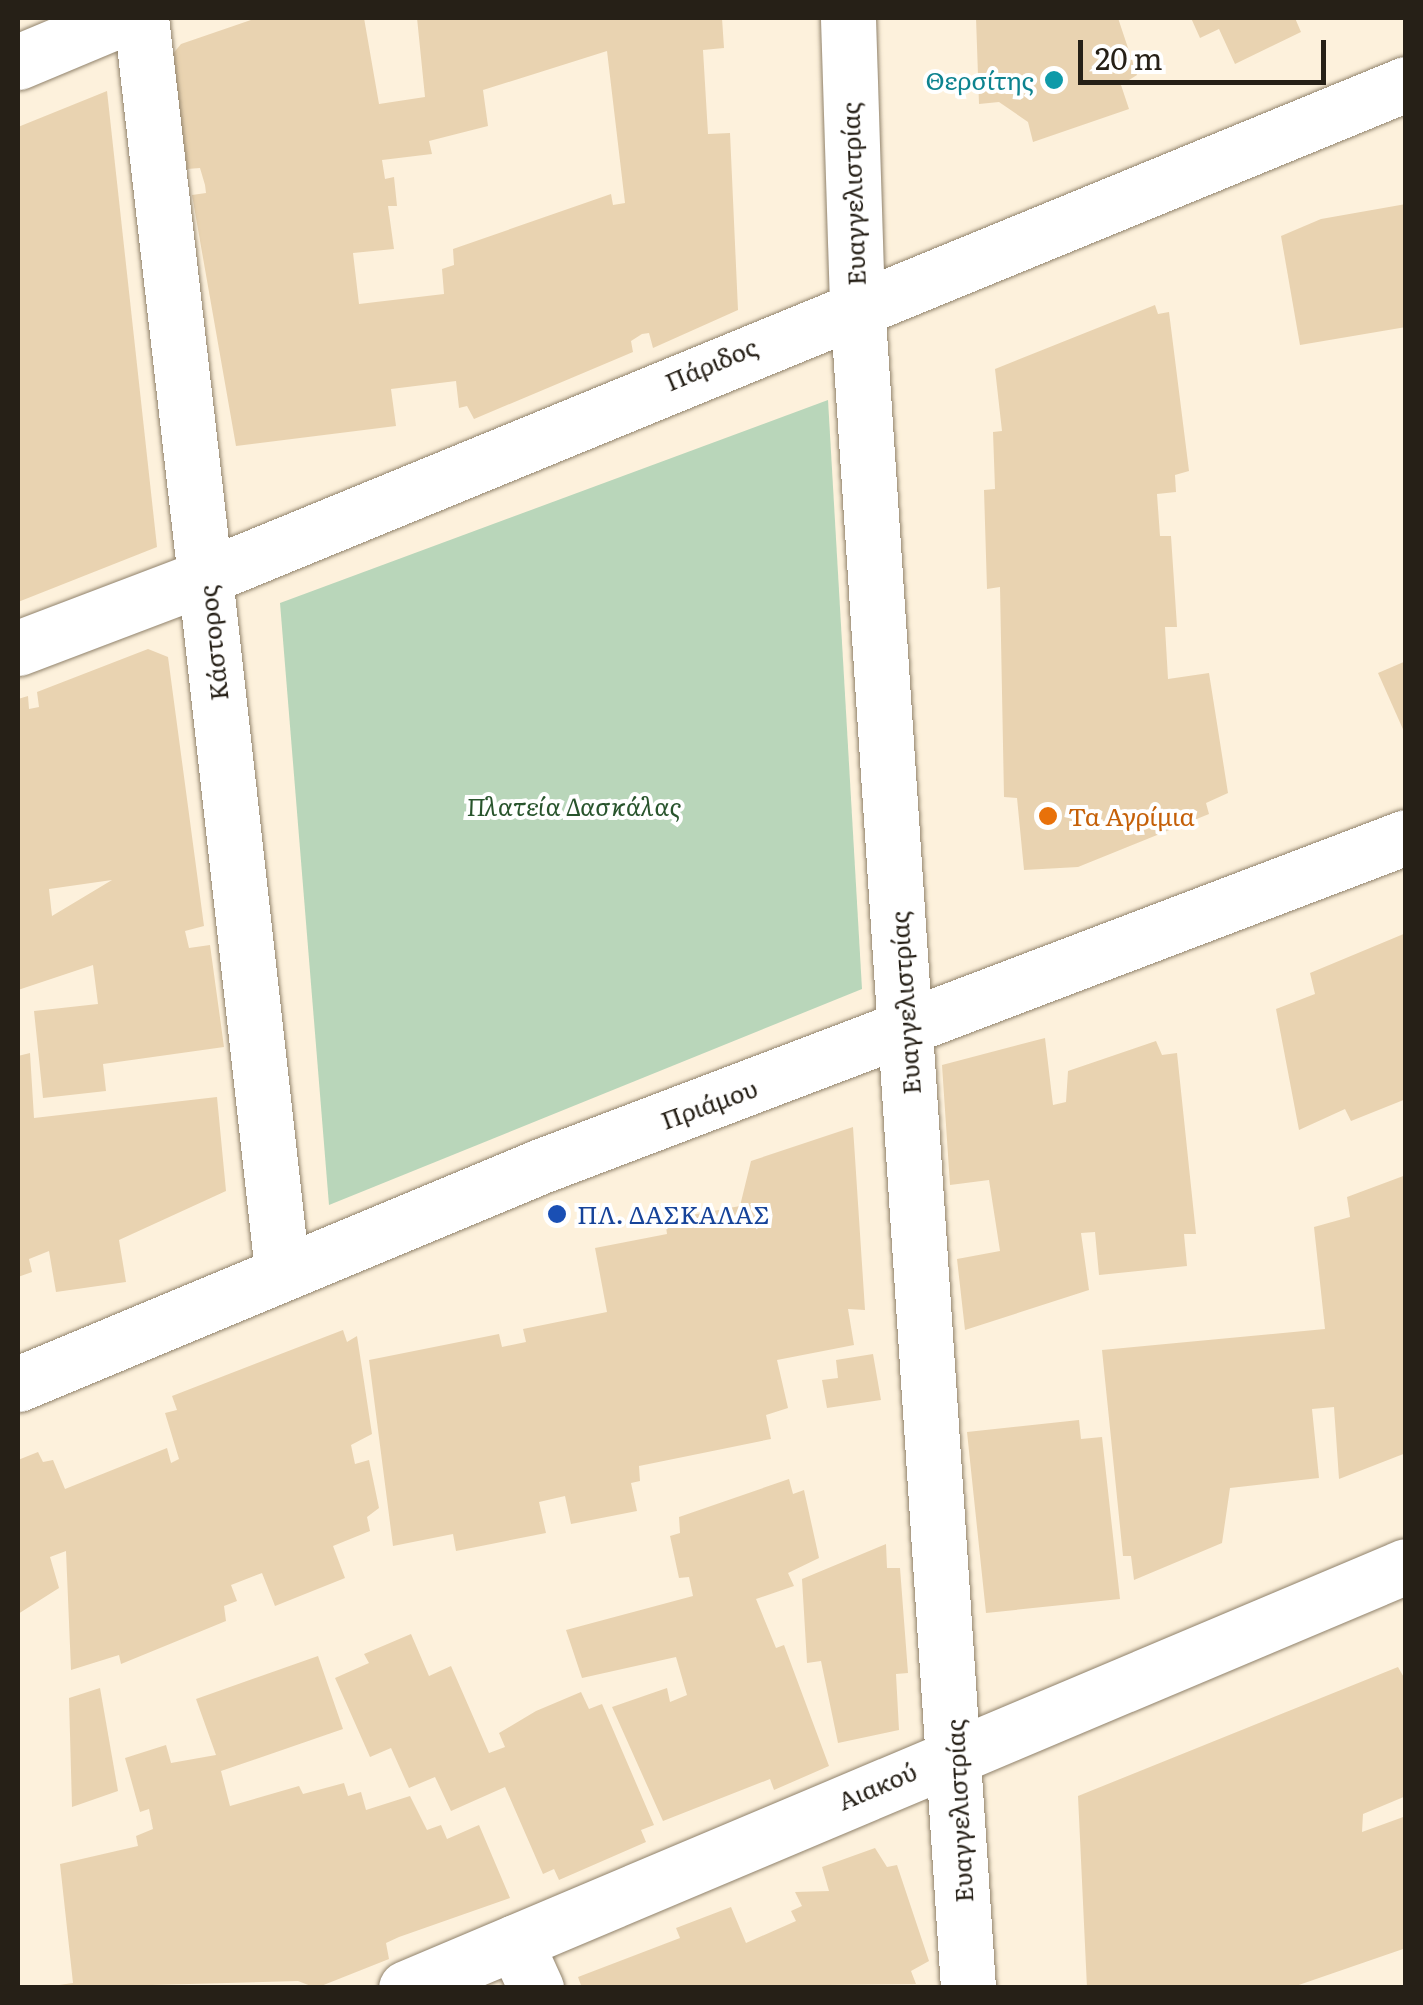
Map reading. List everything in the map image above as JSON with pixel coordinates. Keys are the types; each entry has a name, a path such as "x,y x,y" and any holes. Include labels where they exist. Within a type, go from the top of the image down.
{"street":[{"path":"18,62 123,18"},
{"name":"Κάστορος","path":"141,18 282,1270"},
{"name":"Ευαγγελιστρίας","path":"848,18 857,303 957,1751 968,1988"},
{"name":"Πάριδος","path":"18,648 206,576 857,303 1406,84"},
{"name":"Πριάμου","path":"18,1384 282,1270 1406,838"},
{"name":"Αιακού","path":"406,1988 526,1965 957,1751 1406,1566"}],"green space":[{"name":"Πλατεία Δασκάλας","path":"828,400 862,989 329,1205 280,603"}],"building":[{"path":"257,18 364,18 379,104 425,97 417,18 722,18 724,48 703,50 708,134 730,133 738,310 653,348 649,333 642,334 631,341 633,352 474,419 467,406 459,408 456,381 391,389 396,426 236,446 192,195 206,193 205,185 200,168 187,169 172,55 181,44","holes":["607,51 625,203 613,205 611,194 453,249 454,265 442,269 444,294 359,304 353,253 394,249 388,206 397,206 394,177 385,179 382,160 432,154 429,141 488,126 483,90"]},
{"name":"Θερσίτης","path":"976,18 1118,18 1137,75 1121,85 1129,109 1033,142 1028,122 999,102 979,104"},
{"path":"1191,18 1295,18 1301,32 1235,64 1219,29 1200,38"},
{"path":"107,91 157,547 18,602 18,127"},
{"path":"1406,204 1406,327 1300,345 1281,236 1321,219"},
{"path":"1155,305 1158,314 1169,312 1189,471 1175,475 1176,492 1157,494 1160,536 1171,536 1177,627 1165,627 1168,679 1209,673 1228,793 1206,803 1209,814 1078,867 1024,870 1017,798 1004,797 1000,587 987,589 984,490 995,489 993,432 1002,431 995,369"},
{"path":"148,649 168,657 204,926 185,931 189,948 210,945 224,1047 103,1064 106,1091 43,1098 34,1011 98,1004 93,965 18,990 18,699 28,696 29,709 39,707 37,692","holes":["112,880 52,916 49,889"]},
{"path":"1406,661 1406,736 1378,673"},
{"path":"1406,933 1406,1099 1351,1121 1345,1109 1299,1130 1276,1009 1315,994 1310,973"},
{"path":"1045,1038 1053,1105 1066,1102 1068,1071 1156,1041 1162,1055 1177,1053 1196,1234 1184,1234 1187,1266 1099,1275 1095,1232 1081,1233 1089,1290 965,1330 957,1259 1000,1251 989,1180 950,1185 942,1065"},
{"path":"30,1053 34,1118 217,1097 226,1191 119,1240 126,1282 56,1292 49,1251 29,1259 32,1272 18,1277 18,1056"},
{"path":"853,1127 865,1310 848,1309 854,1345 777,1360 788,1408 766,1415 771,1439 639,1466 640,1481 631,1483 637,1511 571,1524 565,1496 539,1502 546,1533 456,1551 453,1534 393,1546 369,1360 499,1334 502,1347 526,1342 523,1329 607,1312 595,1248 667,1234 665,1220 740,1206 751,1161"},
{"path":"1406,1175 1406,1453 1339,1479 1334,1407 1312,1409 1319,1478 1230,1488 1222,1543 1134,1580 1131,1556 1123,1556 1102,1350 1325,1329 1314,1227 1350,1217 1347,1197"},
{"path":"343,1330 347,1342 357,1336 372,1434 351,1445 355,1464 369,1460 379,1508 367,1517 370,1531 333,1546 345,1578 275,1606 262,1573 231,1585 237,1601 224,1606 226,1621 121,1664 119,1655 71,1670 66,1551 50,1557 59,1588 18,1614 18,1460 38,1452 43,1462 53,1460 65,1489 167,1448 171,1463 179,1459 165,1413 177,1410 172,1396"},
{"path":"873,1354 881,1400 827,1408 822,1380 838,1378 836,1360"},
{"path":"1079,1420 1081,1439 1102,1437 1120,1599 986,1613 967,1432"},
{"path":"789,1479 793,1494 804,1490 819,1558 788,1573 794,1586 756,1599 776,1648 784,1645 829,1766 774,1790 770,1779 663,1821 612,1707 667,1688 670,1702 687,1695 676,1657 582,1678 566,1630 693,1596 689,1577 679,1578 670,1536 680,1533 679,1517"},
{"path":"886,1544 887,1568 900,1568 908,1673 896,1674 899,1730 838,1743 821,1661 807,1663 802,1579"},
{"path":"411,1634 429,1676 451,1666 489,1753 505,1747 499,1733 536,1711 581,1692 589,1709 602,1704 654,1825 641,1830 646,1842 559,1880 554,1869 543,1874 505,1787 451,1811 435,1777 409,1788 391,1748 370,1757 335,1678 369,1663 364,1654"},
{"path":"318,1656 343,1729 221,1771 230,1806 299,1786 303,1794 344,1783 348,1796 361,1792 366,1810 410,1796 427,1830 441,1825 447,1839 479,1825 510,1898 386,1943 389,1959 316,1988 298,1981 38,1988 73,1983 60,1864 138,1846 136,1836 153,1829 149,1809 140,1812 125,1758 166,1745 171,1763 216,1755 196,1699"},
{"path":"1398,1667 1406,1681 1406,1796 1363,1814 1362,1832 1406,1816 1406,1948 1290,1988 1087,1988 1078,1796"},
{"path":"100,1688 118,1791 72,1807 69,1698"},
{"path":"875,1848 887,1867 897,1865 929,1961 911,1971 916,1984 582,1988 578,1977 680,1938 676,1928 731,1907 746,1943 796,1921 791,1911 802,1906 795,1892 829,1891 822,1867"}],"place":[{"name":"Θερσίτης","path":"1054,80"},
{"name":"Τα Αγρίμια","path":"1048,816"},
{"name":"ΠΛ. ΔΑΣΚΑΛΑΣ","path":"557,1214"}]}
